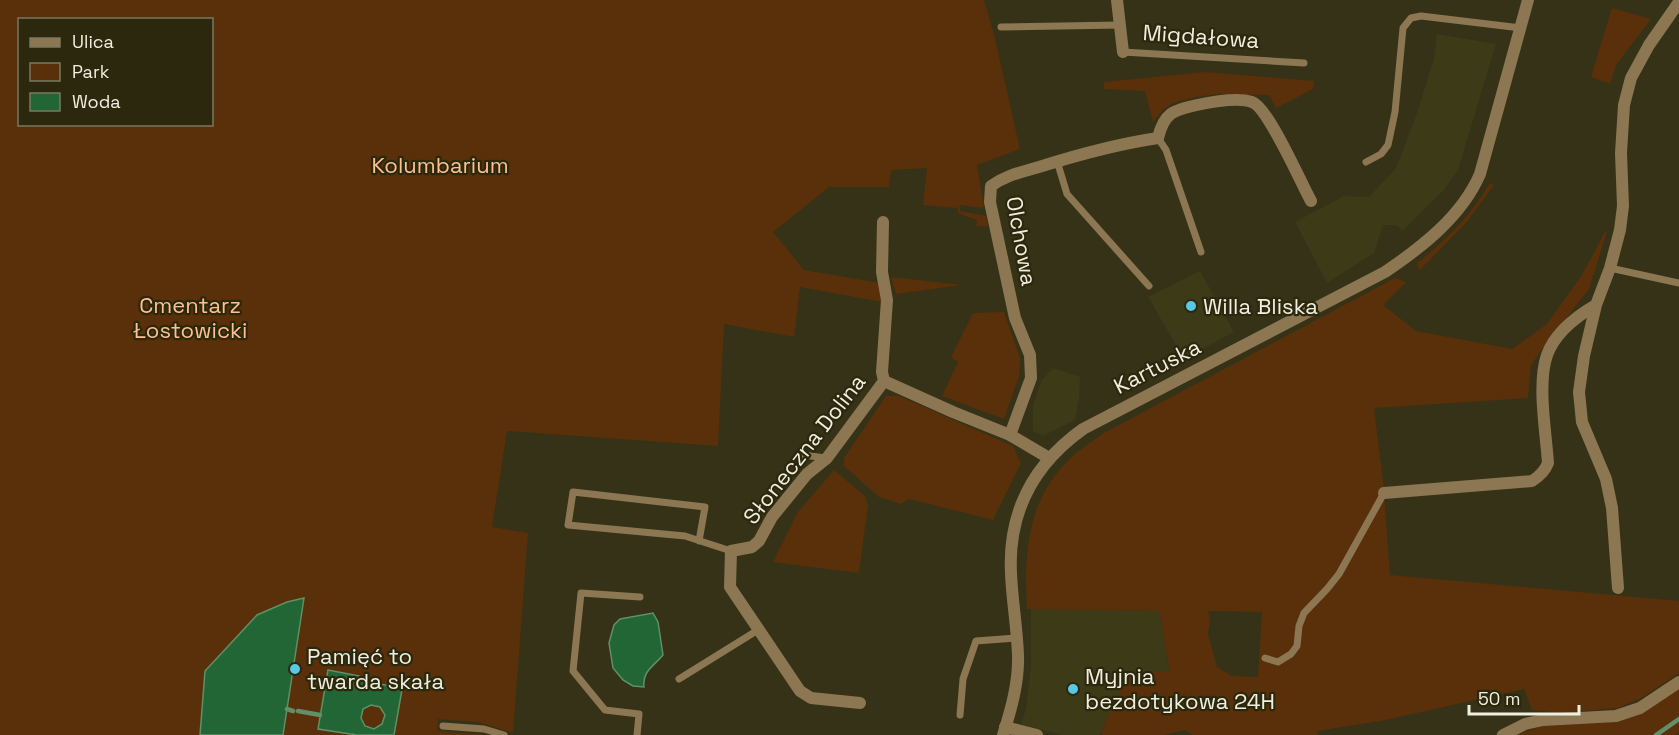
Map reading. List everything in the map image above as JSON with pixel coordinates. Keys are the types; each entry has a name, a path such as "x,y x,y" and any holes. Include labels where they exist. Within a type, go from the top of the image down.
{"street":[{"name":"Migdałowa","path":"1118,0 1123,52"},
{"name":"Kartuska","path":"1004,731 1017,670 1011,550 1020,508 1037,473 1049,458 1072,437 1096,421 1385,272 1436,232 1468,196 1480,174 1528,0"},
{"path":"1618,588 1612,508 1606,479 1582,422 1579,392 1584,356 1596,305 1610,268 1620,230 1623,206 1621,153 1624,105 1631,78 1649,45 1679,2"},
{"path":"1158,138 1165,119 1177,110 1228,101 1254,102 1267,117 1311,201"},
{"name":"Olchowa","path":"1010,435 1031,378 1030,355 1015,318 990,202 991,186 1002,178 1057,161 1158,138"},
{"name":"Słoneczna Dolina","path":"860,703 811,698 800,690 730,587 731,551 752,548 759,541 772,517 807,474 827,458 884,381 882,372 887,300 882,272 883,222"},
{"path":"1384,493 1532,481 1540,476 1548,464 1543,372 1548,354 1553,343 1573,321 1596,305"},
{"name":"Słoneczna Dolina","path":"884,381 1010,435 1049,458"},
{"path":"1503,735 1525,724 1543,720 1616,716 1640,708 1679,682"},
{"path":"1004,731 1037,735"}],"lane":[{"path":"1366,162 1381,154 1388,145 1395,112 1403,28 1411,18 1420,16 1521,28"},
{"name":"Migdałowa","path":"1001,27 1120,25"},
{"name":"Migdałowa","path":"1123,52 1304,63"},
{"path":"1158,138 1166,150 1201,252"},
{"path":"1057,161 1066,194 1149,286"},
{"path":"1610,268 1679,283"},
{"path":"804,455 827,458"},
{"path":"699,541 705,507 573,492 568,525 686,536 699,541 731,551"},
{"path":"1265,658 1278,662 1292,654 1297,646 1299,626 1304,613 1339,574 1384,493"},
{"path":"637,735 639,714 605,710 573,671 581,593 640,597"},
{"path":"679,679 758,630"},
{"path":"960,715 963,679 976,641 1016,638"},
{"path":"443,726 484,729 504,735"}],"shaded area":[{"path":"1437,34 1496,44 1458,170 1443,191 1403,230 1395,225 1383,225 1374,253 1327,283 1295,222 1344,196 1369,197 1396,168 1417,113 1434,58"},
{"path":"1200,271 1234,332 1184,359 1148,297"},
{"path":"1053,368 1080,377 1079,398 1075,420 1043,436 1033,431 1033,405 1042,379"},
{"path":"1031,608 1159,611 1170,673 1128,672 1100,735 1062,735 1021,724 1026,709 1031,666"}],"green space":[{"name":"Cmentarz Łostowicki","path":"0,0 984,0 1020,149 977,165 984,206 982,208 960,205 960,211 986,216 988,227 976,226 977,220 958,213 958,208 923,205 927,168 891,170 889,187 829,187 773,232 804,270 880,283 882,302 800,287 794,337 724,324 718,446 507,431 492,527 528,533 513,733 478,722 438,719 437,731 486,735 0,735"},
{"path":"1612,8 1651,19 1616,65 1610,84 1591,77"},
{"path":"1205,72 1314,81 1313,89 1276,108 1269,95 1217,94 1173,103 1163,110 1153,122 1145,91 1104,89 1104,82"},
{"path":"1489,184 1494,185 1466,223 1420,270 1417,266 1418,262 1458,226 1475,206"},
{"path":"1606,230 1589,289 1531,366 1528,398 1374,408 1383,481 1390,575 1679,601 1679,673 1641,698 1618,708 1559,713 1532,710 1524,689 1381,721 1317,731 1318,735 1193,735 1185,730 1164,735 1103,735 1101,733 1128,671 1170,672 1159,611 1027,609 1027,552 1035,515 1041,498 1051,482 1072,457 1102,434 1395,278 1406,282 1383,305 1416,331 1512,349 1547,324 1582,275","holes":["1208,611 1262,612 1258,677 1232,676 1217,667 1208,634 1210,621"]},
{"path":"891,277 962,285 896,294"},
{"path":"1004,312 1020,358 1019,376 1004,419 942,396 958,362 951,357 973,313"},
{"path":"886,396 899,396 1013,446 1021,463 993,520 909,499 901,504 879,497 844,466 844,458"},
{"path":"834,470 865,496 868,505 859,573 773,562 798,512"},
{"path":"1679,687 1679,732 1675,735 1516,735 1549,724 1620,719"}],"water":[{"path":"304,598 283,735 200,735 205,671 257,615 287,602"},
{"path":"653,613 658,622 663,655 649,669 644,687 633,686 623,680 613,668 609,643 614,625 620,619"},
{"path":"328,670 359,676 372,683 392,686 403,684 394,735 357,735 318,729","holes":["371,705 380,707 385,715 382,724 374,729 365,726 361,718 363,709"]}],"waterway":[{"path":"287,709 293,711"},
{"path":"298,711 320,715"},
{"path":"1656,735 1679,719"}],"place":[{"name":"Willa Bliska","path":"1191,306"},
{"name":"Pamięć to twarda skała","path":"295,669"},
{"name":"Myjnia bezdotykowa 24H","path":"1073,689"}],"park label":[{"name":"Kolumbarium","path":"440,165"}]}
